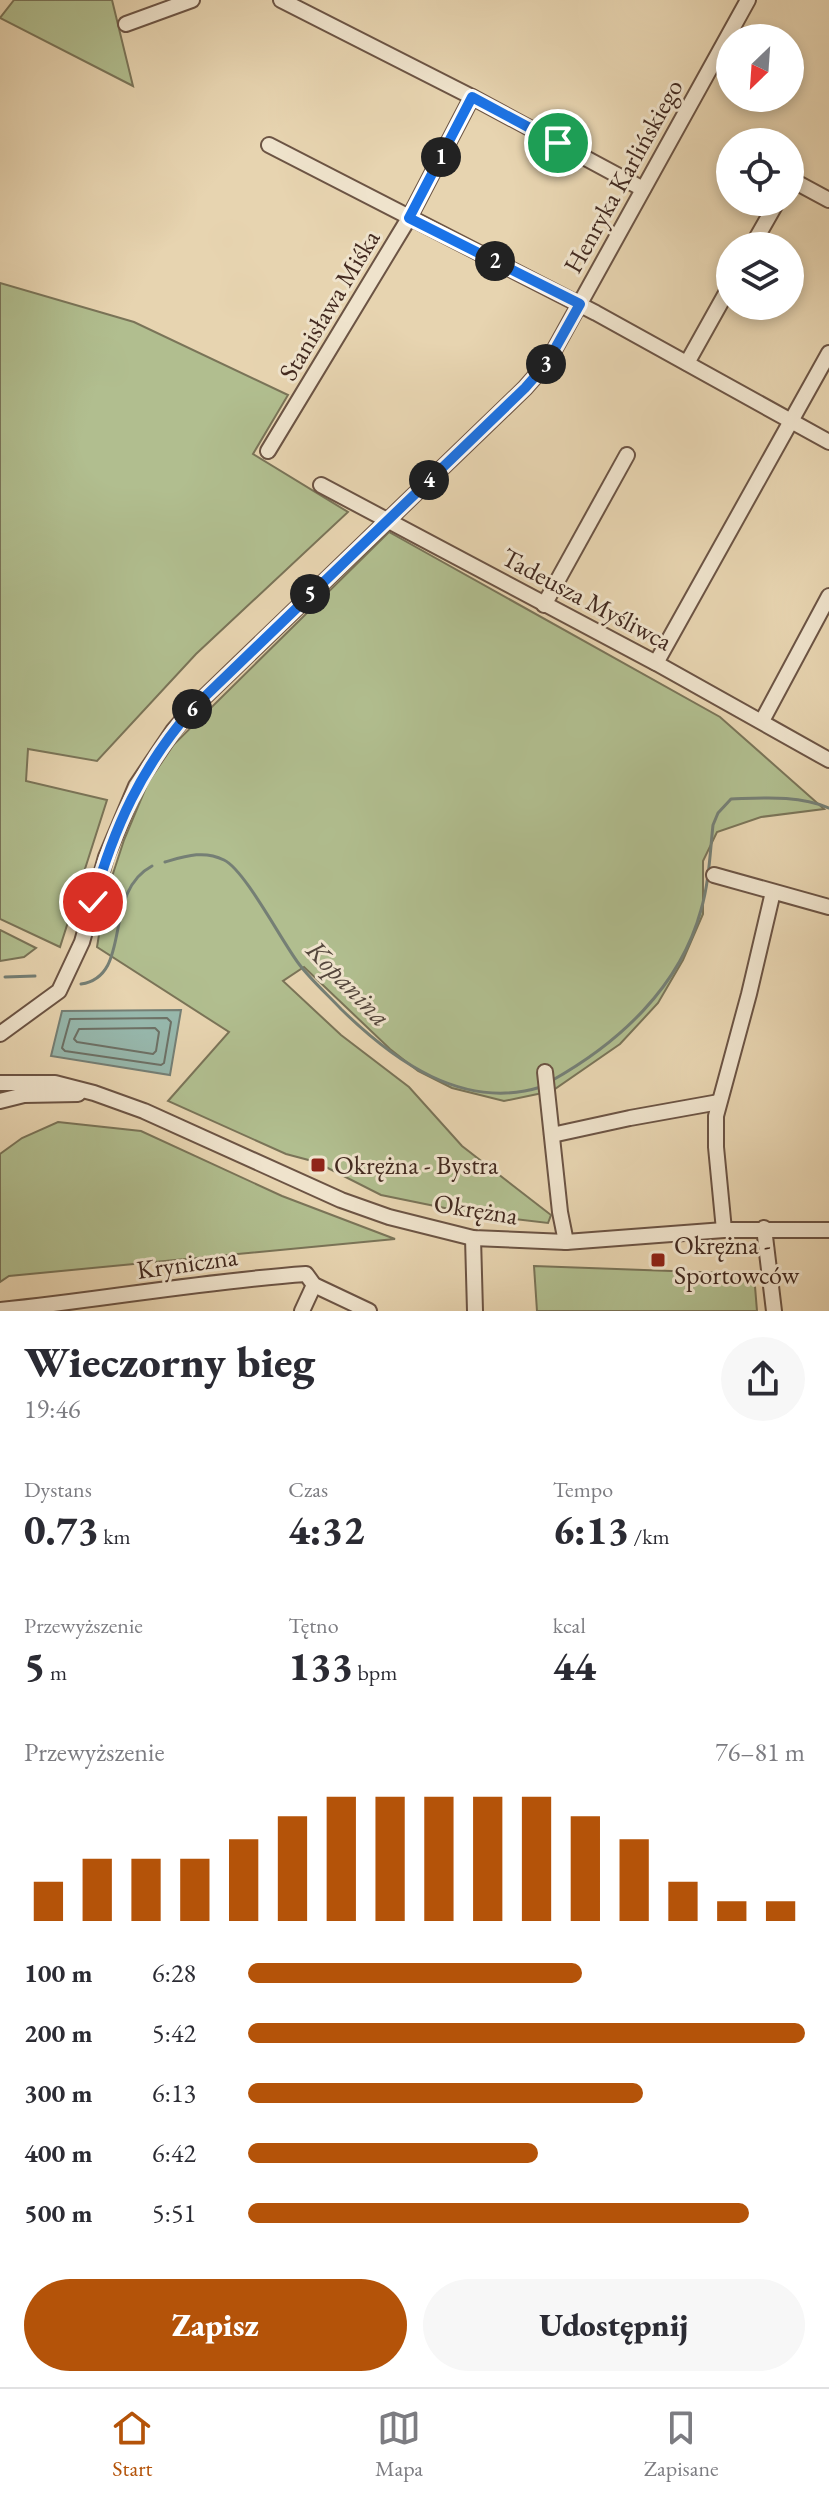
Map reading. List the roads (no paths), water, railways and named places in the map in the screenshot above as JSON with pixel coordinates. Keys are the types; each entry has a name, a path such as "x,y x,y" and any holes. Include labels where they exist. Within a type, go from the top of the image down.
{"street":[{"path":"126,24 192,0"},
{"path":"281,0 472,97 643,189"},
{"name":"Henryka Karlińskiego","path":"2,1037 59,991 82,942 113,836 136,786 173,731 547,363 748,0"},
{"name":"Stanisława Miśka","path":"268,451 409,218 472,97"},
{"path":"269,145 580,304 829,442"},
{"path":"804,187 829,200"},
{"path":"687,363 716,311"},
{"path":"656,663 829,353"},
{"path":"544,605 627,455"},
{"name":"Tadeusza Myśliwca","path":"321,485 656,663 829,760"},
{"path":"762,721 829,596"},
{"path":"714,875 829,907"},
{"path":"724,1230 716,1116 773,892"},
{"path":"545,1072 566,1242"},
{"name":"Okrężna","path":"0,1083 55,1083 94,1093 144,1111 341,1200 389,1217 473,1238 566,1242 764,1228 829,1230"},
{"name":"Okrężna","path":"0,1101 24,1095 94,1093"},
{"path":"552,1135 719,1102"},
{"path":"764,1228 774,1311"},
{"path":"473,1238 475,1311"},
{"name":"Kryniczna","path":"0,1310 89,1301 231,1279 306,1274 314,1285 369,1311"},
{"path":"302,1311 314,1285"}],"water":[{"path":"181,1010 170,1075 51,1056 62,1011"}],"waterway":[{"name":"Kopanina","path":"551,1081 623,1030 644,1010 678,964 704,900 713,825 718,813 731,799 793,799 829,808"},
{"name":"Kopanina","path":"165,862 202,855 217,857 233,866 309,976 362,1028 407,1063 457,1087 484,1092 512,1093 541,1087"},
{"name":"Kopanina","path":"81,984 97,978 107,966 127,895 136,878 152,866"},
{"name":"Kopanina","path":"5,977 35,976"}],"place":[{"name":"Okrężna - Bystra","path":"318,1165"},
{"name":"Okrężna - Sportowców","path":"658,1260"}]}
